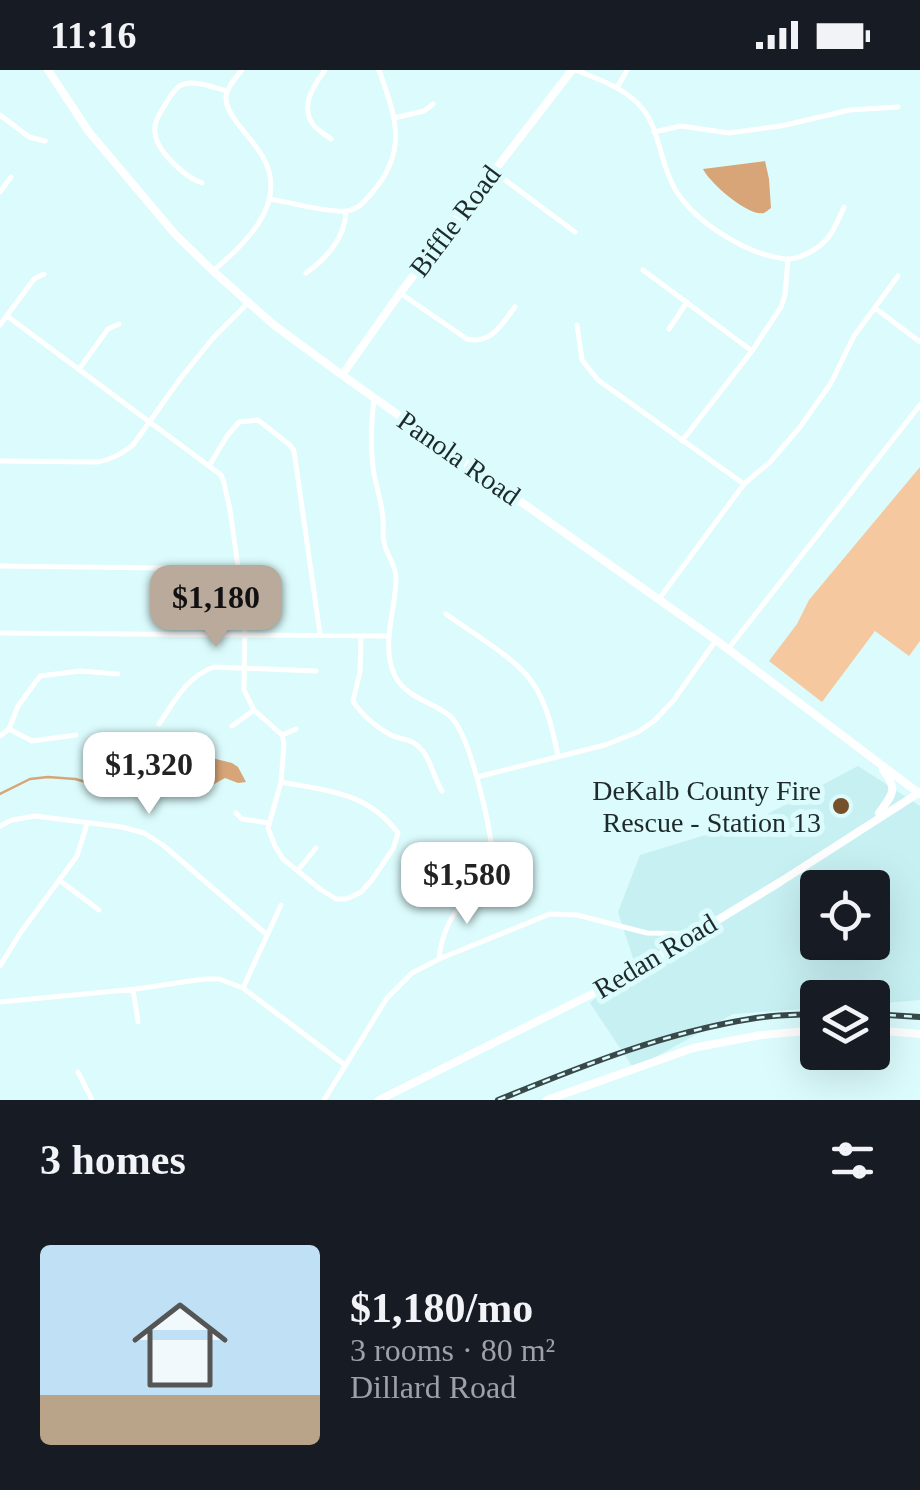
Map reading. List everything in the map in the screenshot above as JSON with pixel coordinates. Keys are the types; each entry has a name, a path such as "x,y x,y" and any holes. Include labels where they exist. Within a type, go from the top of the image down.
{"main road":[{"name":"Panola Road","path":"48,70 89,132 174,234 248,303 342,376 728,648 919,793"},
{"name":"Biffle Road","path":"342,376 493,170 574,70"},
{"path":"873,759 893,788 874,820"},
{"name":"Redan Road","path":"379,1100 618,981 919,793"},
{"path":"548,1100 693,1048 800,1032"},
{"path":"890,1032 920,1034"}],"street":[{"path":"213,272 249,238 269,199 270,174 264,159 226,104 228,92 242,70"},
{"path":"326,70 313,87 308,113 312,124 330,139"},
{"path":"269,199 346,211 363,203 389,170 396,153 393,118 379,70"},
{"path":"574,70 616,88 645,111 665,170 682,199 719,232 749,248 788,260 813,250 825,242 844,207"},
{"path":"616,88 627,70"},
{"path":"202,183 190,178 162,149 154,133 156,121 182,84 200,84 228,92"},
{"path":"393,118 424,111 433,104"},
{"path":"654,132 681,126 729,133 850,110 898,107"},
{"path":"0,116 29,137 44,141"},
{"path":"493,170 575,232"},
{"path":"0,192 11,177"},
{"path":"306,274 320,264 342,234 346,211"},
{"path":"682,441 782,307 788,260"},
{"path":"643,270 752,351"},
{"path":"0,325 34,279 44,274"},
{"path":"659,599 744,484 770,462 800,427 831,383 844,353 898,276"},
{"path":"400,293 474,341 492,336 515,307"},
{"path":"669,328 688,302"},
{"path":"0,461 110,460 133,445 213,338 248,303"},
{"path":"875,308 920,342"},
{"path":"6,316 220,475 238,569 245,634 244,690 254,710 282,735 284,743 280,782 268,828 274,846 283,859 336,899 346,900 361,892 384,862 398,833 388,820 346,794 280,782"},
{"path":"79,369 108,328 119,324"},
{"path":"577,326 582,360 598,380 744,484"},
{"path":"374,398 374,470 384,518 383,538 396,577 389,636 392,667 396,678 416,697 458,724 477,777 492,844 491,867 453,916 440,944 439,959"},
{"path":"728,648 920,405"},
{"path":"209,466 239,422 258,420 290,445 320,634"},
{"path":"0,566 238,569"},
{"path":"446,614 532,680 546,708 558,756"},
{"path":"0,633 389,636"},
{"path":"362,636 353,702 391,736 418,745 442,791"},
{"path":"477,777 623,739 654,721 674,702 716,640"},
{"path":"158,724 194,677 214,667 316,671"},
{"path":"0,736 40,676 80,671 118,674"},
{"path":"232,726 254,710"},
{"path":"8,729 32,741 76,735"},
{"path":"282,735 296,729"},
{"path":"236,813 242,818 269,823"},
{"path":"0,826 35,816 144,833 266,934"},
{"path":"0,966 76,856 87,824"},
{"path":"298,870 316,848"},
{"path":"59,880 99,910"},
{"path":"243,988 281,905"},
{"path":"324,1100 387,998 412,973 439,959 550,914 577,915 647,934 694,934"},
{"path":"0,1002 211,978 243,988 345,1064"},
{"path":"133,989 138,1022"},
{"path":"78,1072 92,1100"}],"shaded area":[{"path":"765,161 771,208 764,213 739,204 703,169"},
{"path":"920,467 920,641 909,656 875,631 822,702 769,661 797,624 809,600"},
{"path":"184,751 232,763 246,782 225,778 200,792 190,792 163,767 166,758"},
{"path":"858,766 920,806 920,1000 890,1003 890,980 800,980 800,1009 733,1014 634,1069 590,1003 635,964 618,912 640,855 758,819"}],"waterway":[{"path":"0,794 30,779 48,777 108,788 150,778 177,792 186,788"}],"railway":[{"path":"498,1100 657,1041 722,1024 800,1015"},
{"path":"890,1015 920,1017"}],"place":[{"name":"DeKalb County Fire Rescue - Station 13","path":"841,806"}]}
